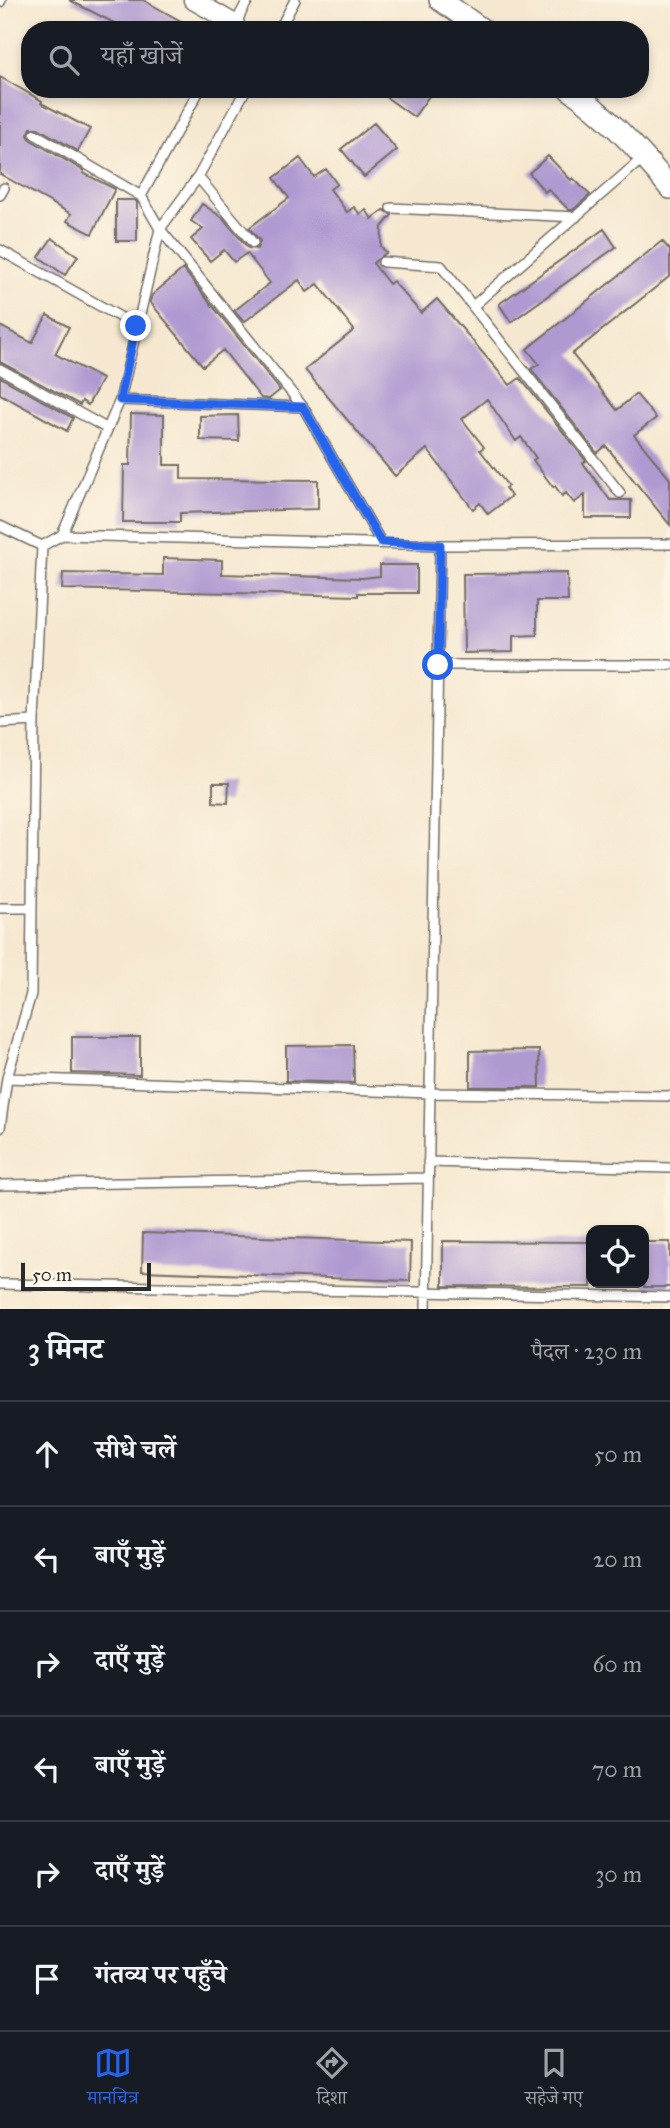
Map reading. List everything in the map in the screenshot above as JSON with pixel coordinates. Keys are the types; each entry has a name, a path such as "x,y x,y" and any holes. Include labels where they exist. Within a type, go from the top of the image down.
{"street":[{"path":"192,0 225,21"},
{"path":"440,0 470,21"},
{"path":"582,98 598,109 645,156 670,188"}],"lane":[{"path":"237,21 248,0"},
{"path":"284,21 295,0"},
{"path":"141,196 195,98"},
{"path":"62,535 120,400 160,229 198,177 241,98"},
{"path":"35,134 141,196 160,229 303,407 381,542"},
{"path":"473,306 645,156"},
{"path":"198,177 253,243"},
{"path":"391,208 576,217"},
{"path":"0,250 136,326"},
{"path":"383,262 441,265 620,493"},
{"path":"0,369 106,428"},
{"path":"120,400 303,407"},
{"path":"0,526 42,547"},
{"path":"42,547 62,535 440,545 670,544"},
{"path":"426,1309 440,545"},
{"path":"0,1128 5,1079 31,994 34,721 42,547"},
{"path":"438,665 670,665"},
{"path":"0,723 34,721"},
{"path":"0,908 32,908"},
{"path":"5,1079 430,1093 670,1096"},
{"path":"428,1161 670,1168"},
{"path":"0,1185 428,1178"},
{"path":"0,1284 670,1297"}],"building":[{"path":"69,0 143,0 181,21 110,21"},
{"path":"0,77 21,89 21,98 37,98 41,103 90,129 78,151 38,128 31,128 28,135 31,140 84,171 83,173 115,189 92,234 67,221 71,214 0,174"},
{"path":"388,98 428,98 414,117"},
{"path":"374,123 397,150 364,177 341,149"},
{"path":"548,156 590,195 573,210 569,210 548,189 545,192 529,173"},
{"path":"300,158 314,177 326,169 337,184 330,189 347,212 354,207 360,214 366,210 372,219 384,210 392,215 382,227 381,246 386,253 373,263 389,284 393,281 421,313 437,299 510,385 520,378 586,461 583,463 610,500 631,500 631,518 585,518 585,495 574,503 566,493 562,496 533,460 536,458 521,437 516,441 487,399 462,419 484,447 480,450 508,486 505,488 511,496 488,514 480,503 473,509 427,449 395,476 305,370 354,330 318,284 307,292 299,280 244,322 234,311 270,283 247,253 234,262 224,250 210,261 191,239 203,229 191,221 202,204 223,218 248,248 257,249 260,241 249,228 289,198 274,178"},
{"path":"116,200 137,202 137,241 116,241"},
{"path":"604,229 616,247 511,322 499,304"},
{"path":"52,238 78,256 65,275 39,257"},
{"path":"662,241 670,250 670,276 572,354 617,410 636,394 656,418 634,435 670,479 670,525 606,446 597,453 531,369 539,364 527,349"},
{"path":"183,269 280,390 269,399 261,398 223,350 203,366 150,302 152,295"},
{"path":"47,315 69,327 55,354 102,379 88,405 82,401 80,405 0,362 0,326 32,343"},
{"path":"0,377 73,418 67,431 0,394"},
{"path":"131,414 164,415 164,465 181,465 181,479 318,480 318,509 180,513 180,522 123,522 124,465 130,465"},
{"path":"238,415 239,441 200,440 200,416"},
{"path":"163,558 222,560 222,574 363,578 380,576 380,565 417,565 417,593 358,593 358,596 62,589 63,573 163,575"},
{"path":"567,573 568,601 537,601 537,635 513,636 513,652 464,653 463,574"},
{"path":"213,783 229,783 228,803 213,802"},
{"path":"72,1037 140,1037 140,1075 72,1073"},
{"path":"353,1045 354,1083 286,1081 286,1046"},
{"path":"539,1050 540,1087 470,1087 470,1051"},
{"path":"143,1233 411,1242 410,1281 142,1271"},
{"path":"443,1241 586,1242 586,1287 443,1286"},
{"path":"649,1242 670,1242 670,1287 649,1287"}],"route":[{"path":"136,326 120,400 303,407 381,542 440,545 438,665"}]}
